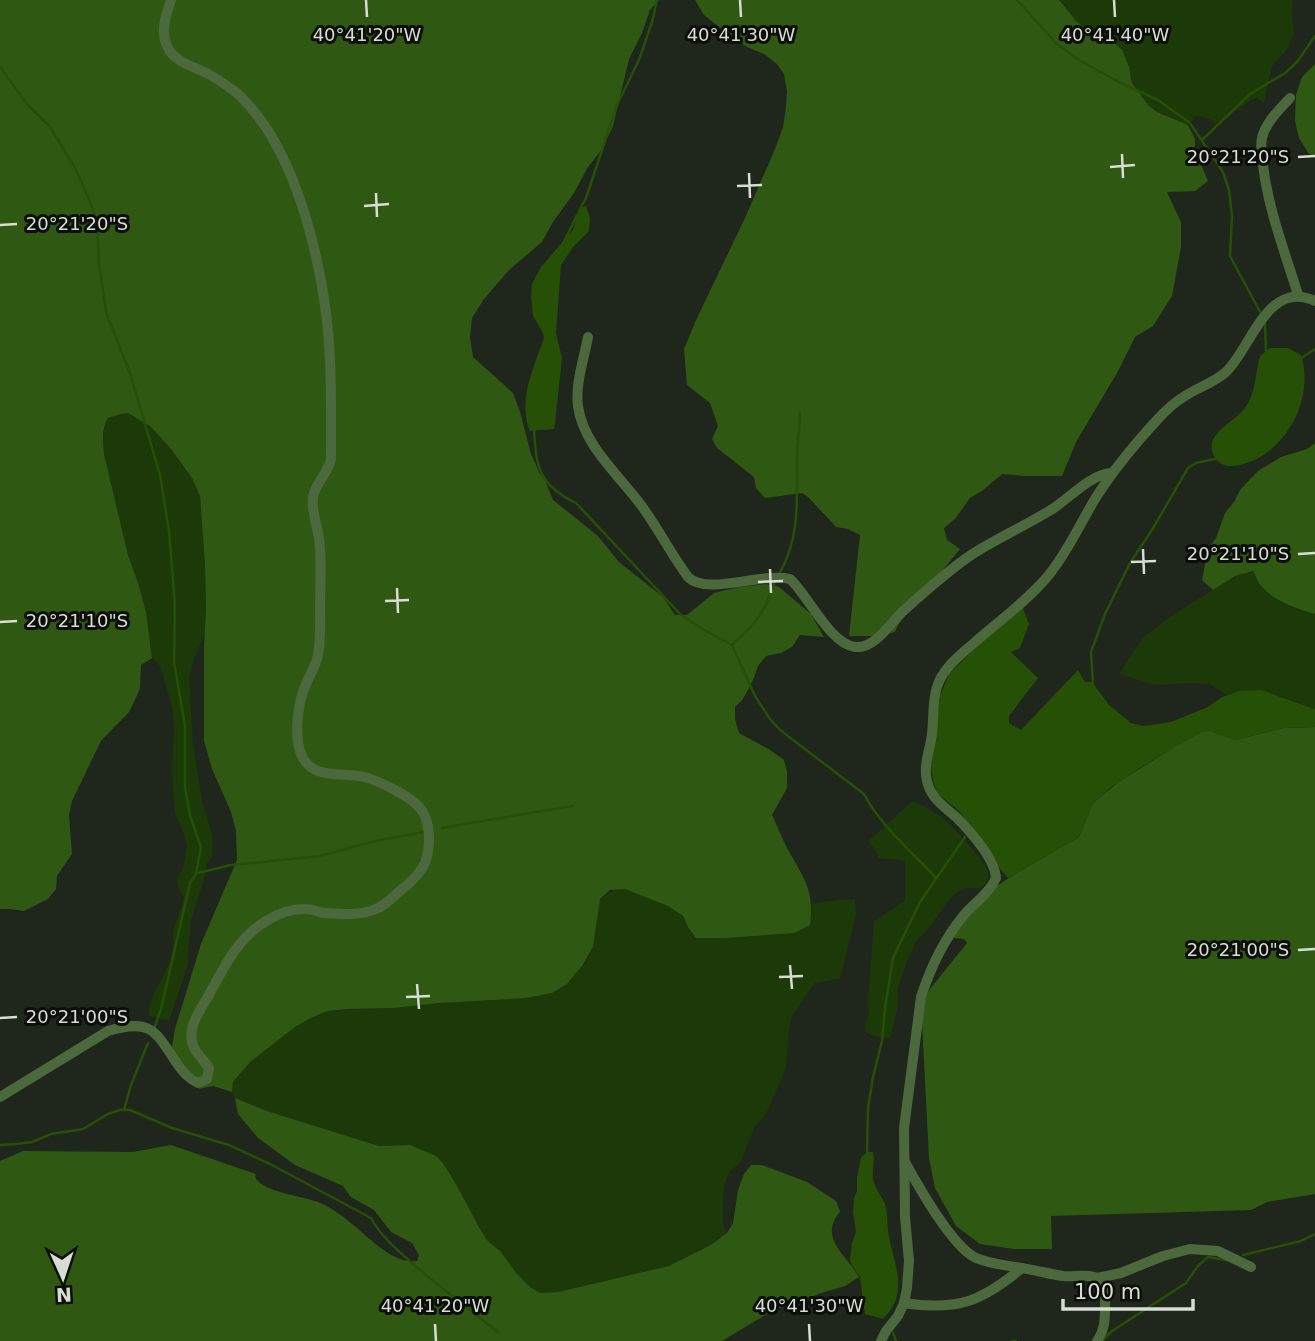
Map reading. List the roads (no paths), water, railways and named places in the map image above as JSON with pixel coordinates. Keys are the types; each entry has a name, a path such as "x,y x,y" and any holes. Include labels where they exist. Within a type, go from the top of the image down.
{"street":[{"path":"0,1097 108,1031 127,1025 151,1030 160,1037 187,1076 198,1083 204,1081 207,1079 208,1068 191,1039 192,1027 222,968 236,947 267,920 284,912 302,908 355,914 374,910 414,880 425,864 428,850 426,818 419,807 382,783 365,777 313,770 301,755 298,741 299,707 317,662 320,640 320,555 313,501 317,485 331,459 329,345 324,300 308,225 284,158 267,129 239,95 178,59 170,51 164,28 172,0"},
{"path":"1290,98 1265,129 1262,149 1269,201 1298,295"},
{"path":"881,1341 898,1316 907,1288 909,1261 904,1128 920,997 955,927 996,878 985,851 956,817 937,801 926,780 925,768 932,736 937,687 944,673 960,656 1050,574 1112,473 1170,407 1186,395 1217,379 1227,370 1268,312 1287,297 1298,295 1315,301"},
{"path":"588,337 577,393 581,419 598,451 641,505 688,577 702,585 769,577 790,579 824,623 846,643 855,647 872,643 910,605 969,556 1052,509 1102,474 1112,473"},
{"path":"904,1160 933,1208 961,1245 974,1256 992,1263 1061,1275 1097,1278 1190,1249 1218,1251 1251,1267"},
{"path":"904,1303 934,1306 968,1302 993,1290 1022,1268"},
{"path":"1097,1278 1104,1286 1105,1299 1103,1330 1097,1341"}],"waterway":[{"path":"580,209 617,105 639,60 657,0"},
{"path":"1017,0 1055,42 1077,59 1158,100 1190,123 1223,172 1229,190 1232,216 1230,256 1260,312"},
{"path":"1202,140 1250,94 1285,73 1297,62 1315,36"},
{"path":"0,67 27,104 50,127 74,166 89,199 97,222 106,312 130,373 160,475 169,531 175,605 174,662 185,726 185,788 190,815 201,847 154,1029"},
{"path":"563,244 577,215"},
{"path":"1265,324 1266,352"},
{"path":"1300,359 1315,349"},
{"path":"778,576 790,548 796,520 800,412"},
{"path":"534,429 538,465 547,482 576,503 680,614 732,645 755,696 770,719 780,730 864,794 887,827 936,878"},
{"path":"1093,684 1091,652 1105,614 1130,563 1188,468 1196,463 1219,458"},
{"path":"732,645 753,625 765,607 775,582"},
{"path":"442,828 572,806"},
{"path":"198,873 231,865 320,856 375,841 424,832"},
{"path":"867,1153 868,1108 882,1041 893,958 920,902 965,837"},
{"path":"124,1110 148,1043"},
{"path":"0,1145 32,1142 51,1134 83,1129 120,1110 130,1110 172,1128 229,1145 371,1218 399,1252 498,1332"},
{"path":"1243,1255 1301,1241 1315,1234"},
{"path":"1104,1339 1186,1283 1208,1257 1226,1260"},
{"path":"893,1333 896,1341"}]}
